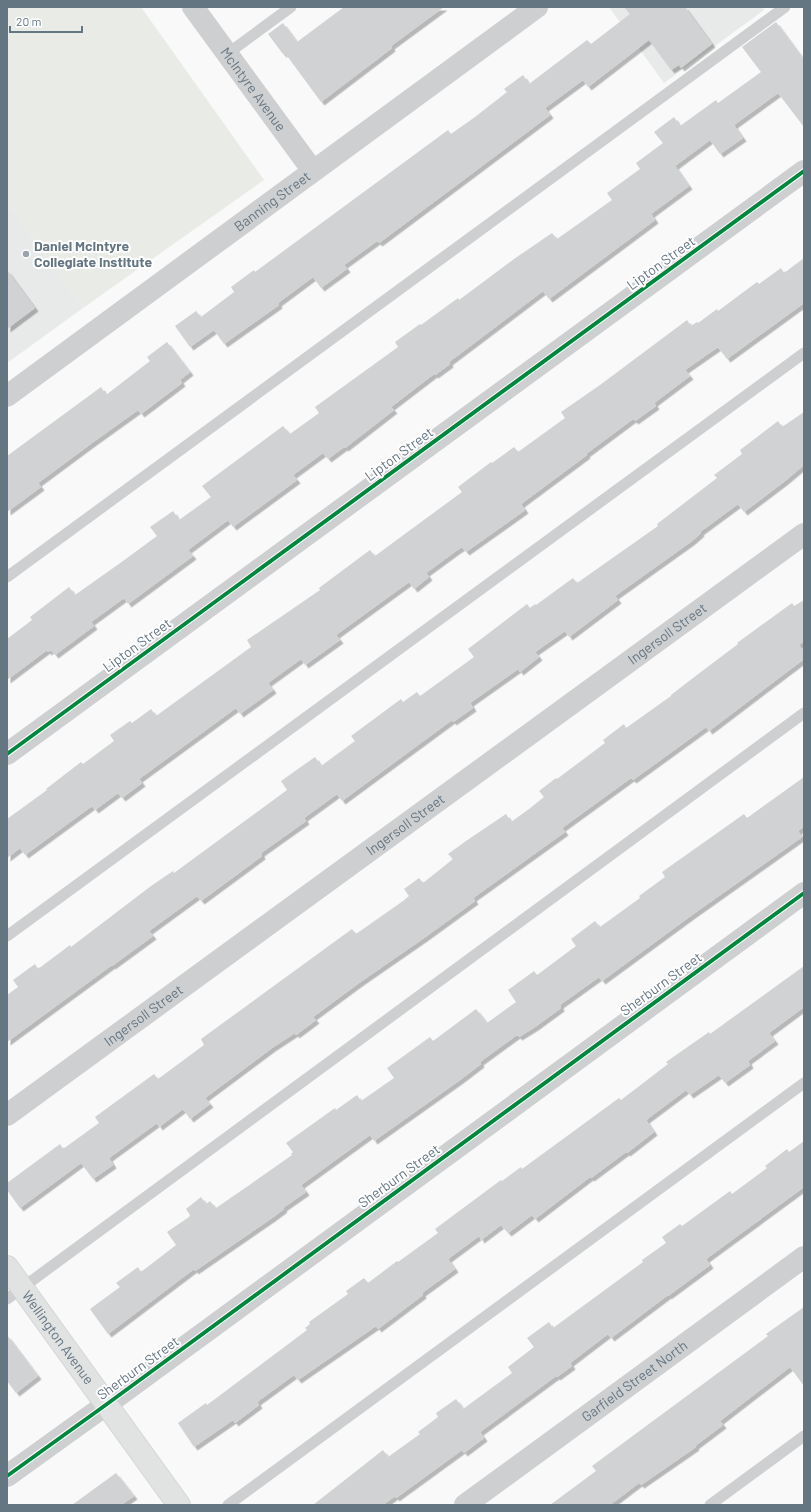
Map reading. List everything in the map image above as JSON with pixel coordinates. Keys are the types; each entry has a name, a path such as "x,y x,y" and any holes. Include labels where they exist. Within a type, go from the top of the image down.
{"street":[{"name":"McIntyre Avenue","path":"193,7 313,171"},
{"name":"Banning Street","path":"7,396 537,7"},
{"name":"Lipton Street","path":"7,754 804,171"},
{"name":"Ingersoll Street","path":"7,1115 804,534"},
{"name":"Sherburn Street","path":"7,1476 804,893"},
{"name":"Garfield Street North","path":"465,1505 804,1257"},
{"name":"Wellington Avenue","path":"7,1267 15,1293 107,1404 179,1505"}],"lane":[{"path":"227,54 291,7"},
{"path":"7,577 785,7"},
{"path":"7,936 804,353"},
{"path":"15,1293 804,713"},
{"path":"228,1505 804,1083"},
{"path":"710,1505 804,1436"}],"shaded area":[{"path":"7,7 141,7 264,180 83,308 7,201"},
{"path":"609,7 762,7 764,10 664,83"},
{"name":"Daniel McIntyre Collegiate Institute","path":"7,201 83,308 7,363"}],"building":[{"path":"344,7 444,7 391,46 392,48 321,102 285,53 283,54 268,34 283,23 297,42"},
{"path":"624,7 685,7 712,44 681,68 679,65 671,70 649,40 588,87 583,80 545,108 550,115 379,243 377,241 344,265 347,269 321,288 313,277 278,303 279,305 224,344 214,330 190,347 175,326 196,311 201,317 234,292 231,287 254,270 255,272 448,130 451,134 475,117 507,92 504,89 523,75 529,84 587,40 591,44 630,14"},
{"path":"776,22 804,60 804,127 778,93 734,125 743,138 720,154 710,140 675,166 689,186 651,214 655,220 549,299 543,291 449,362 450,364 435,375 434,374 391,407 394,410 345,448 344,447 328,459 323,453 293,475 297,480 233,527 228,520 188,550 193,556 128,604 124,598 91,622 94,626 55,655 51,650 48,652 47,650 7,680 7,639 32,620 30,617 69,587 75,595 157,536 150,527 173,511 179,520 211,497 202,486 283,426 290,434 319,413 315,407 398,347 395,342 420,324 421,325 458,298 459,300 552,233 557,239 612,200 607,193 640,169 636,163 663,143 654,132 674,117 680,126 716,100 718,103 761,72 742,47"},
{"path":"804,258 804,303 727,359 718,347 685,370 690,376 654,403 656,406 635,421 633,419 521,504 525,510 466,552 462,547 456,551 426,573 429,577 414,589 409,582 336,635 340,640 305,665 301,659 268,683 273,690 240,714 236,708 139,779 142,783 122,798 118,793 95,810 92,806 25,855 20,848 7,858 7,819 47,790 46,789 81,762 83,764 114,741 110,735 130,721 132,723 151,709 156,716 251,647 247,640 320,590 319,588 370,550 375,556 462,492 458,487 491,462 492,463 514,447 518,452 565,418 561,412 687,320 691,326 697,322 698,323 717,309 718,311 757,282 759,284 781,268 784,273"},
{"path":"7,270 35,308 7,329"},
{"path":"167,342 190,372 180,380 182,383 141,414 138,410 92,443 38,483 41,487 7,512 7,456 101,387 106,395 150,361 147,357"},
{"path":"804,412 804,465 785,481 744,512 738,504 700,532 701,533 692,541 615,596 618,600 569,637 565,631 535,652 539,657 520,672 518,669 470,703 473,708 453,722 452,720 342,801 337,794 304,818 306,821 261,853 262,856 201,901 197,896 149,931 153,936 7,1042 7,995 18,987 13,980 35,964 38,969 70,945 71,947 151,886 173,871 174,873 287,790 281,781 315,757 321,766 355,741 351,736 401,699 403,702 417,692 420,696 474,657 468,649 527,604 530,608 535,604 536,605 573,578 577,583 658,526 657,524 717,478 714,475 742,454 740,450 778,421 782,427"},
{"path":"804,600 804,641 799,645 804,653 804,659 709,731 706,727 633,780 631,778 562,828 565,832 473,898 475,901 313,1017 316,1020 296,1035 295,1033 272,1048 205,1098 210,1104 190,1119 183,1109 159,1127 157,1123 109,1158 113,1165 93,1179 81,1163 20,1208 7,1190 7,1183 60,1144 63,1149 99,1123 95,1117 154,1074 158,1079 204,1045 201,1039 352,929 356,934 403,901 409,896 404,889 419,878 423,883 453,859 448,854 466,841 506,814 511,822 529,809 544,797 539,791 605,743 603,740 624,724 626,728 671,696 738,644 737,643 792,603 794,606"},
{"path":"804,777 804,826 798,831 802,837 602,981 599,977 560,1005 561,1008 535,1027 519,1037 517,1035 480,1062 481,1064 460,1080 374,1141 370,1135 301,1185 306,1192 283,1208 284,1209 195,1271 194,1269 108,1334 90,1309 120,1287 116,1283 138,1267 141,1272 176,1245 167,1232 189,1217 190,1215 186,1209 201,1197 206,1204 210,1201 216,1208 292,1155 291,1154 293,1152 286,1143 335,1108 336,1110 357,1095 361,1101 394,1078 387,1068 430,1037 433,1041 476,1009 487,1023 516,1002 508,990 534,971 537,975 576,946 571,939 595,921 600,927 640,898 639,896 665,877 662,872 744,814 747,818"},
{"path":"804,966 804,1007 769,1033 775,1041 748,1061 750,1065 725,1083 719,1075 690,1095 686,1090 646,1120 654,1132 627,1153 626,1152 591,1178 590,1177 535,1219 532,1215 508,1233 501,1225 481,1240 479,1236 448,1259 455,1269 422,1293 423,1295 378,1329 376,1326 298,1380 294,1375 257,1402 259,1405 235,1423 233,1420 194,1447 178,1423 206,1403 207,1405 307,1330 305,1328 310,1324 309,1322 348,1294 346,1291 364,1278 368,1283 397,1261 398,1262 438,1233 435,1229 501,1180 502,1181 521,1167 522,1169 619,1098 621,1100 668,1064 666,1062 709,1032 710,1034"},
{"path":"804,1141 804,1187 706,1259 710,1265 611,1338 608,1334 570,1363 572,1366 557,1377 556,1376 480,1432 484,1438 464,1453 462,1450 396,1498 395,1496 383,1505 313,1505 383,1450 388,1457 420,1434 418,1432 438,1417 436,1413 456,1399 463,1409 512,1373 508,1367 534,1347 527,1338 549,1322 553,1328 643,1262 642,1260 666,1243 662,1237 680,1224 682,1226 730,1191 732,1194 767,1168 765,1166 787,1149 789,1152"},
{"path":"804,1307 804,1386 790,1367 720,1421 723,1425 695,1446 696,1447 641,1485 639,1483 610,1505 550,1505 596,1471 592,1466 768,1336 766,1334"},
{"path":"7,1335 38,1376 16,1393 7,1381"},
{"path":"116,1473 134,1496 121,1505 72,1505"}],"cycle path":[{"path":"7,754 804,171"},
{"path":"7,1476 804,893"}],"place":[{"name":"Daniel McIntyre Collegiate Institute","path":"26,254"}]}
